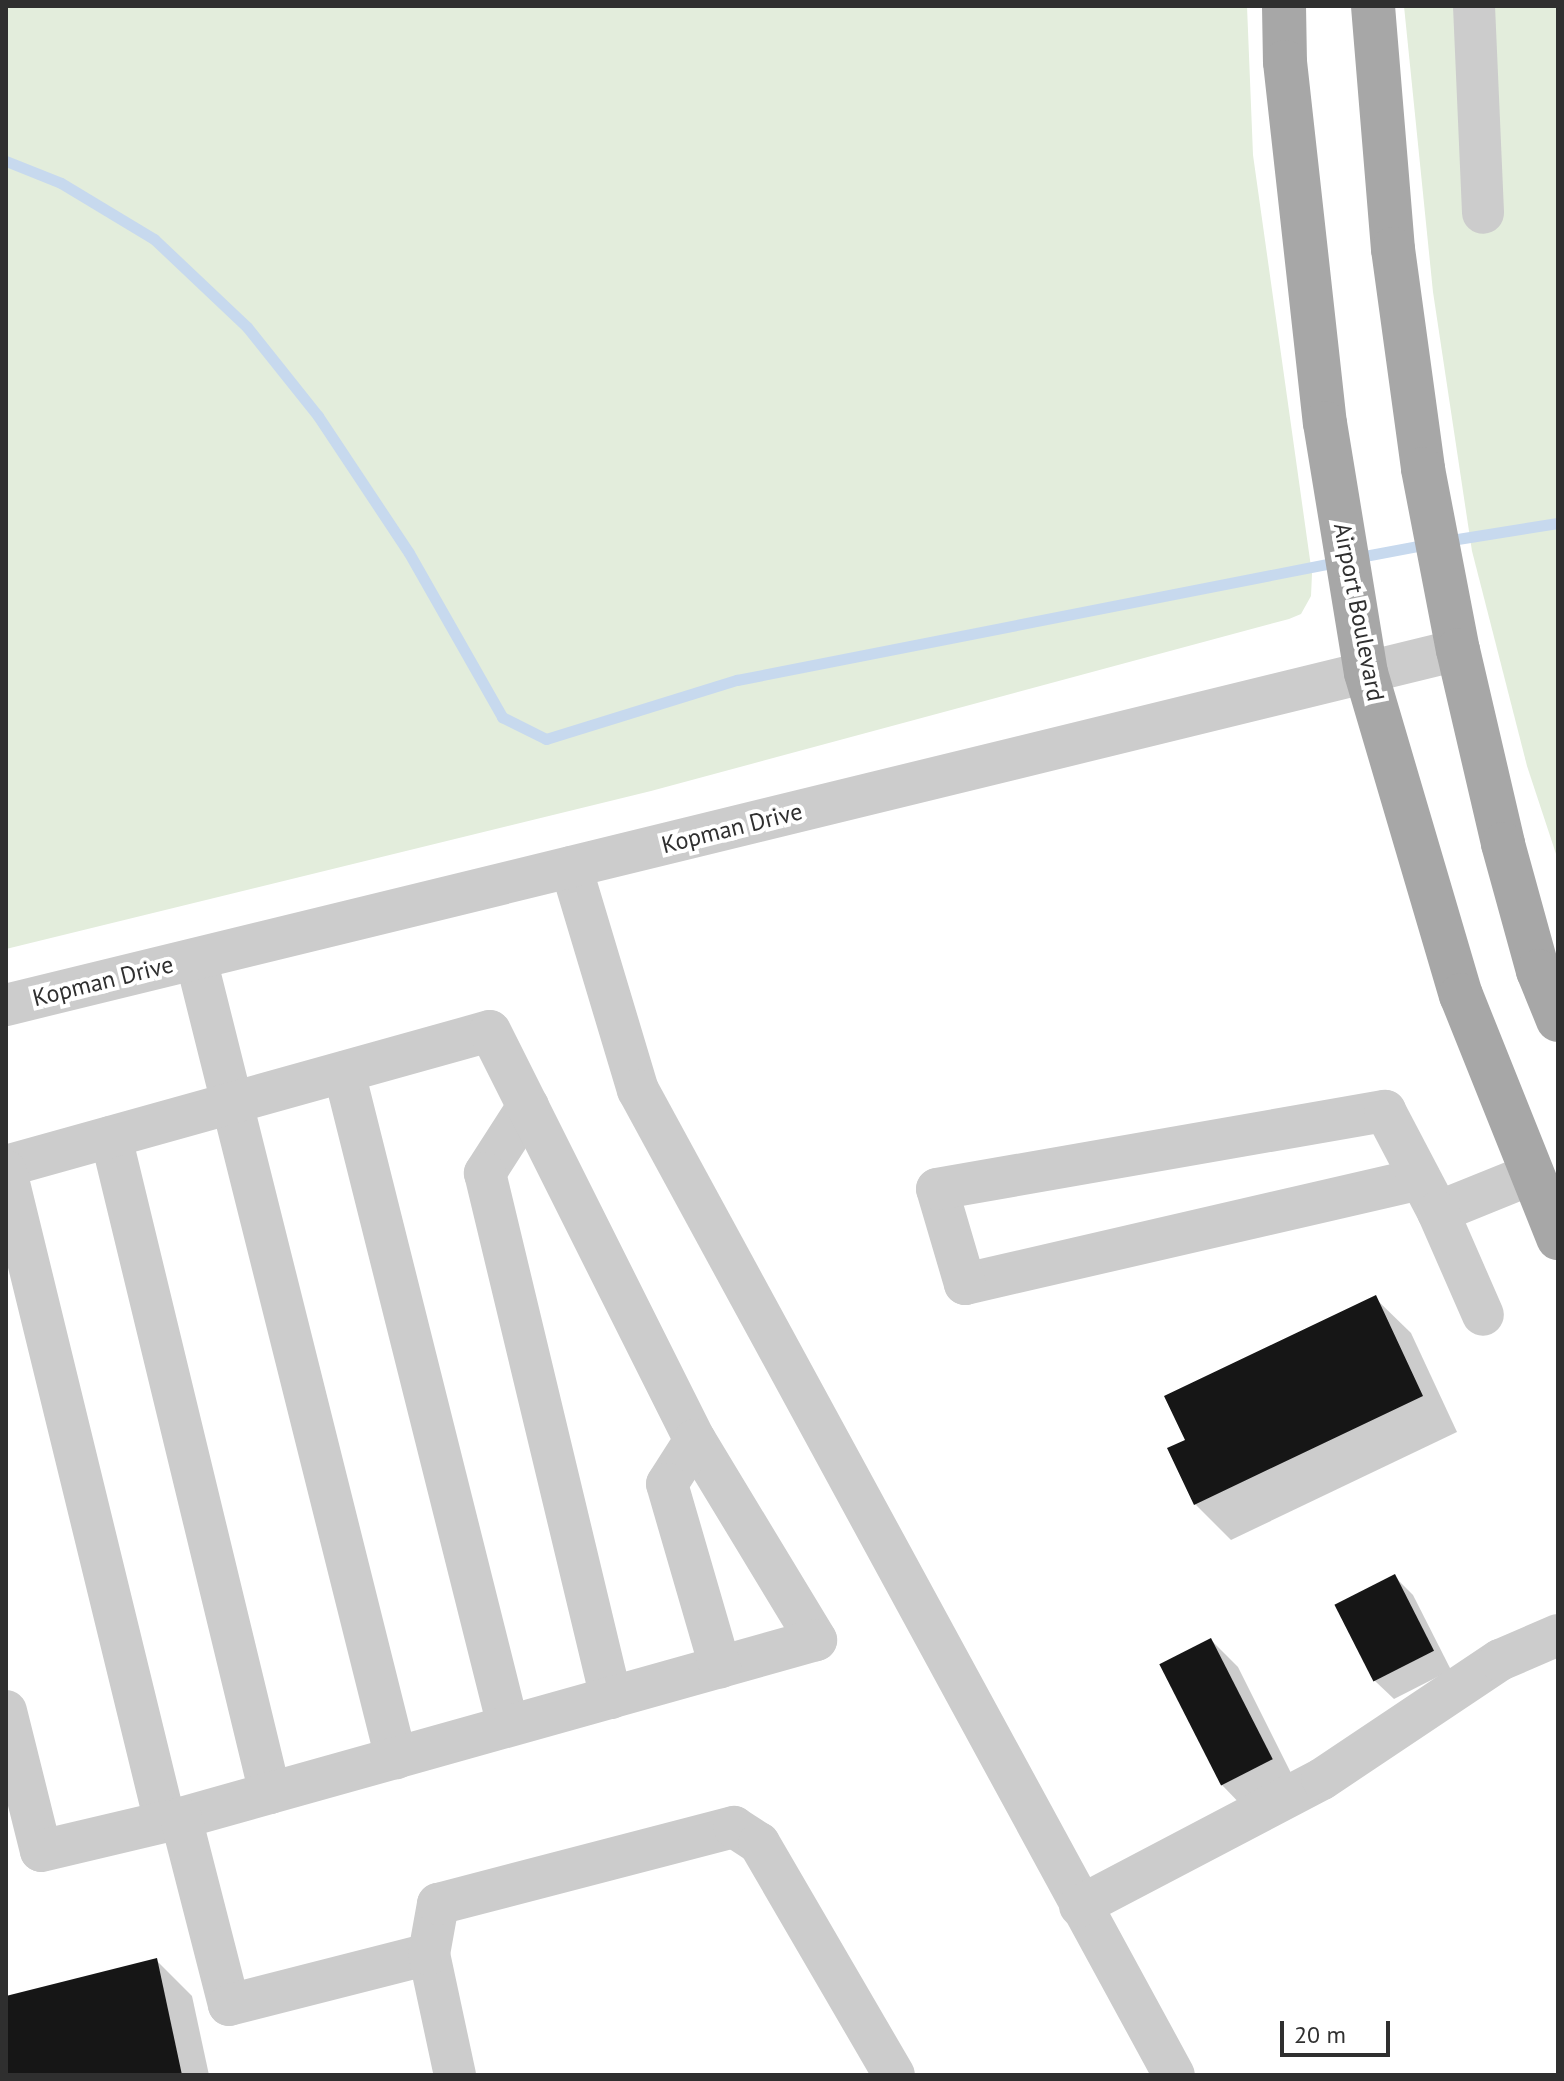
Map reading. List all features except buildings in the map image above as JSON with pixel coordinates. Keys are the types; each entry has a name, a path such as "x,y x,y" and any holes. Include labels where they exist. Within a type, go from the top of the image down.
{"main road":[{"name":"Airport Boulevard","path":"1284,6 1285,62 1323,408 1366,673 1461,995 1558,1238"},
{"path":"1373,6 1393,249 1423,469 1458,650 1507,858 1538,971 1558,1020"}],"street":[{"path":"1474,6 1483,213"},
{"name":"Kopman Drive","path":"6,1005 1458,650"},
{"path":"571,867 638,1090 1174,2075"},
{"path":"196,959 396,1758"},
{"path":"6,1711 24,1854 173,1820 816,1640 695,1440 490,1031 6,1168 173,1820 229,2005 429,1954"},
{"path":"344,1072 508,1726"},
{"path":"528,1106 485,1173 611,1698"},
{"path":"1483,1315 1429,1196 1385,1111 937,1189 965,1284 1429,1196 1532,1174"},
{"path":"111,1137 270,1793"},
{"path":"695,1440 667,1484 720,1667"},
{"path":"1080,1906 1322,1779 1500,1660 1558,1635"},
{"path":"455,2075 429,1954 438,1904 734,1827 759,1843 894,2075"}],"green space":[{"path":"6,6 1247,6 1253,155 1312,574 1311,596 1301,614 1289,619 651,791 6,949"},
{"path":"1404,6 1558,6 1558,860 1527,766 1472,551 1433,292"}],"waterway":[{"path":"6,161 61,183 154,239 247,327 318,416 409,553 502,717 546,739 737,680 1337,562"},
{"path":"1445,541 1558,523"},
{"path":"1354,558 1428,544"}]}
